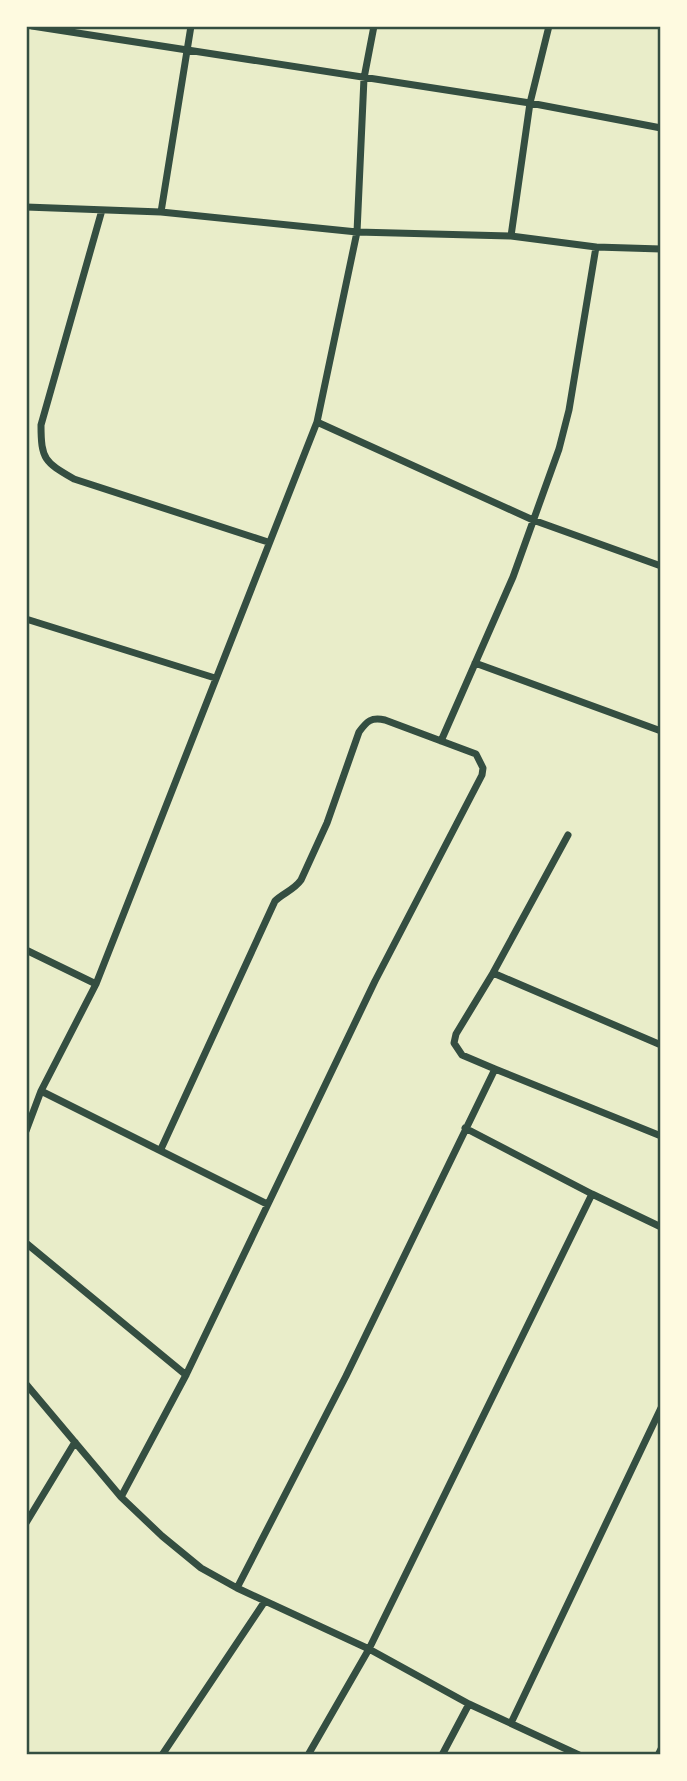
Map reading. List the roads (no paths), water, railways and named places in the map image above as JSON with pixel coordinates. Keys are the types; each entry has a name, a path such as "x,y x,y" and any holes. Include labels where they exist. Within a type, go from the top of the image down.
{"street":[{"path":"32,26 530,103 661,128"},
{"path":"161,212 191,26"},
{"path":"26,1131 41,1091 96,984 317,422 358,232 364,78 374,26"},
{"path":"512,236 530,103 549,26"},
{"path":"26,207 161,212 358,232 512,236 596,247 661,249"},
{"path":"102,210 41,425 41,450 52,467 74,480 268,542"},
{"path":"441,741 513,577 559,449 569,410 596,247"},
{"path":"317,422 533,520 661,566"},
{"path":"26,619 215,678"},
{"path":"475,663 661,731"},
{"path":"121,1497 186,1376 375,981 482,775 483,768 475,754 385,720 374,718 366,722 359,732 327,823 306,871 296,887 280,895 275,901 161,1149"},
{"path":"568,835 493,973 456,1034 454,1043 462,1055 661,1136"},
{"path":"26,950 96,984"},
{"path":"493,973 661,1045"},
{"path":"237,1588 346,1376 495,1069"},
{"path":"41,1091 267,1204"},
{"path":"466,1128 661,1227"},
{"path":"307,1755 369,1648 592,1194"},
{"path":"26,1243 186,1376"},
{"path":"26,1384 121,1497 182,1554 201,1568 237,1588 369,1648 469,1704 579,1755"},
{"path":"511,1723 661,1408"},
{"path":"26,1523 75,1442"},
{"path":"162,1755 265,1601"},
{"path":"442,1755 469,1704"},
{"path":"658,1755 661,1749"}]}
